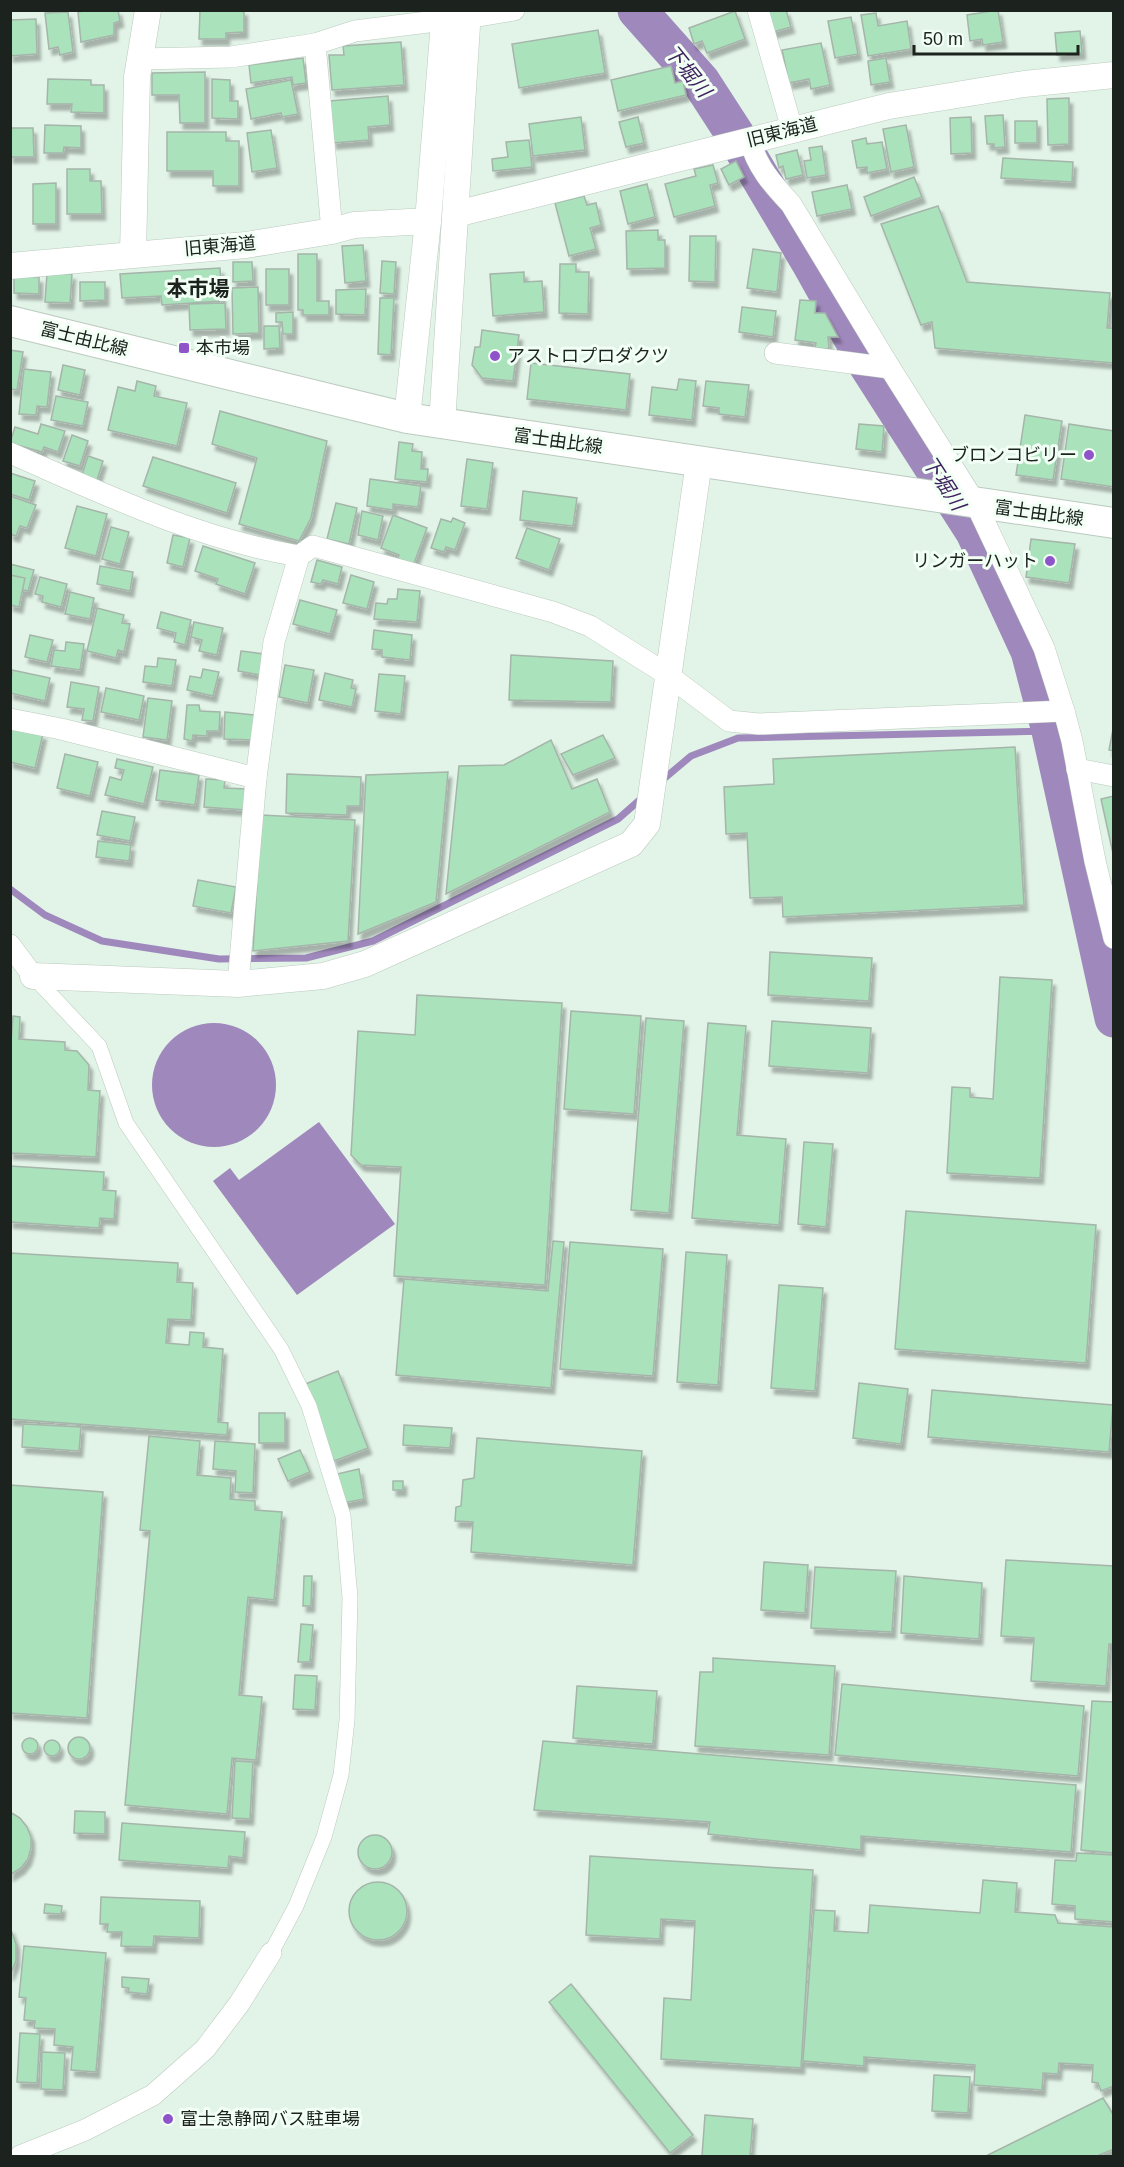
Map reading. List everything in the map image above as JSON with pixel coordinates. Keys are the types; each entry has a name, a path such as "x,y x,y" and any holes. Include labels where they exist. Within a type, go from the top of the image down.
{"main road":[{"name":"富士由比線","path":"10,321 407,418 1113,523"}],"street":[{"path":"133,254 137,77 148,10"},
{"path":"140,59 231,57 315,44 355,31 456,15 514,10"},
{"path":"758,10 792,129"},
{"path":"442,424 456,214 456,15"},
{"path":"407,418 428,221 456,15"},
{"path":"315,44 332,231"},
{"name":"旧東海道","path":"456,214 889,106 1024,84 1113,75"},
{"path":"742,142 773,186 791,204 890,368 976,504 1044,648 1064,711 1113,938"},
{"name":"旧東海道","path":"10,266 246,245 332,231 354,225 428,221"},
{"path":"775,353 890,368"},
{"path":"10,453 161,518 271,551 299,556"},
{"path":"33,976 238,979 323,976 365,964 631,844 647,824 650,808 699,462"},
{"path":"238,979 256,778 274,642 299,556 314,546 553,612 590,626 668,675 729,721 759,724 1064,711"},
{"path":"10,719 61,729 256,778"},
{"path":"1077,769 1113,776"},
{"path":"10,945 33,976 99,1046 126,1123 281,1349 309,1406 343,1516 350,1598 347,1720 341,1775 324,1836 296,1906 271,1953 239,2004 205,2049 153,2095 85,2130 20,2157"}],"shaded area":[{"path":"214,1023 238,1028 257,1042 271,1061 276,1085 271,1109 257,1128 238,1142 214,1147 190,1142 171,1128 157,1109 152,1085 157,1061 171,1042 190,1028"},
{"path":"319,1122 395,1224 297,1295 213,1181 230,1168 239,1180"}],"building":[{"path":"118,10 120,21 114,23 114,35 81,42 78,12"},
{"path":"200,10 244,10 244,32 226,33 226,39 199,39"},
{"path":"767,10 786,10 791,27 773,32"},
{"path":"998,10 1003,42 983,45 982,39 970,41 967,15"},
{"path":"735,11 745,39 707,53 702,41 694,44 689,28"},
{"path":"68,12 73,52 60,55 58,47 49,49 45,13"},
{"path":"876,13 878,26 907,21 911,49 868,56 861,15"},
{"path":"851,17 858,54 835,58 828,21"},
{"path":"36,19 37,54 10,56 10,20"},
{"path":"598,30 605,73 519,88 512,44"},
{"path":"1080,31 1082,53 1057,55 1055,33"},
{"path":"401,42 404,85 332,90 329,55 344,55 343,46"},
{"path":"821,43 830,85 811,89 809,79 789,83 782,50"},
{"path":"303,58 306,83 293,85 292,77 251,83 249,65"},
{"path":"886,58 890,82 871,85 868,61"},
{"path":"671,66 675,83 683,81 686,95 618,111 611,80"},
{"path":"205,72 205,123 180,123 179,95 152,95 152,73"},
{"path":"48,79 91,80 91,85 104,85 104,113 71,112 72,104 47,104"},
{"path":"212,79 230,80 230,101 238,101 238,119 212,118"},
{"path":"291,80 298,114 282,117 281,113 251,119 246,89"},
{"path":"388,96 390,125 368,127 369,140 333,143 329,101"},
{"path":"1069,98 1069,144 1048,145 1047,99"},
{"path":"1003,115 1005,147 994,148 994,144 987,144 985,116"},
{"path":"581,117 585,150 533,156 529,124"},
{"path":"638,117 644,143 626,147 619,122"},
{"path":"971,117 972,153 951,154 950,118"},
{"path":"1015,121 1037,121 1037,143 1015,143"},
{"path":"45,125 81,126 81,148 64,147 63,153 44,153"},
{"path":"906,125 914,167 891,172 883,129"},
{"path":"10,128 33,128 34,157 10,157"},
{"path":"271,130 277,168 252,172 247,133"},
{"path":"167,132 226,132 226,141 239,141 239,186 213,186 213,171 167,171"},
{"path":"866,138 867,144 882,142 887,169 867,173 867,167 857,168 852,141"},
{"path":"529,140 532,167 493,171 492,159 508,157 506,142"},
{"path":"822,146 826,175 807,178 804,161 811,160 809,148"},
{"path":"797,150 803,175 786,179 783,166 779,168 776,155"},
{"path":"1003,158 1073,162 1072,182 1001,178"},
{"path":"736,161 744,177 729,185 721,169"},
{"path":"713,165 718,183 710,185 715,206 674,217 665,184 696,176 694,169"},
{"path":"67,169 90,169 90,181 101,181 102,214 67,214"},
{"path":"914,177 922,197 871,216 864,197"},
{"path":"56,183 56,224 33,224 33,184"},
{"path":"647,184 655,217 628,224 620,191"},
{"path":"847,185 852,209 817,216 812,192"},
{"path":"584,196 587,205 596,203 601,225 590,228 596,249 569,256 555,203"},
{"path":"938,206 967,282 1110,293 1107,328 1114,328 1114,363 935,348 932,322 921,325 881,224"},
{"path":"658,230 658,240 665,240 665,268 627,269 626,231"},
{"path":"690,236 716,236 715,282 689,281"},
{"path":"363,245 366,281 345,283 342,246"},
{"path":"753,249 781,253 777,292 747,288"},
{"path":"298,254 317,254 317,301 329,301 329,315 303,315 303,310 298,310"},
{"path":"382,261 396,262 394,294 380,293"},
{"path":"233,262 252,262 253,281 233,282"},
{"path":"560,264 576,264 576,272 589,272 588,314 559,313"},
{"path":"220,268 222,301 162,305 161,296 122,298 120,274"},
{"path":"266,269 289,269 289,305 266,305"},
{"path":"524,272 524,282 542,281 544,312 493,316 490,274"},
{"path":"47,273 72,274 70,303 45,302"},
{"path":"14,276 39,277 39,294 14,293"},
{"path":"80,282 105,282 105,300 80,301"},
{"path":"258,287 259,333 233,334 232,288"},
{"path":"366,289 365,315 336,314 336,290"},
{"path":"380,298 394,298 391,355 378,354"},
{"path":"800,300 816,301 815,313 825,313 838,337 828,337 829,349 815,348 816,343 795,340"},
{"path":"225,303 226,329 190,330 189,304"},
{"path":"742,307 776,311 773,337 739,332"},
{"path":"293,312 293,334 283,334 282,322 276,322 276,313"},
{"path":"264,326 279,326 280,348 264,349"},
{"name":"アストロプロダクツ","path":"482,330 519,335 513,381 482,378 472,365 475,347 480,347"},
{"path":"10,350 23,352 17,390 10,389"},
{"path":"531,363 630,374 626,410 527,399"},
{"path":"63,365 85,370 80,395 58,390"},
{"path":"24,369 51,372 47,407 37,406 36,415 19,414"},
{"path":"679,379 696,381 692,420 649,415 652,387 677,390"},
{"path":"137,381 156,386 154,396 187,403 177,446 108,430 118,387 135,391"},
{"path":"706,381 749,385 745,417 719,414 719,408 703,406"},
{"path":"56,396 88,402 83,426 51,420"},
{"path":"220,411 327,441 311,518 299,541 239,524 257,458 212,444"},
{"path":"1025,415 1062,421 1053,480 1016,475"},
{"path":"41,424 65,431 58,452 44,447 42,452 10,443 15,427 38,434"},
{"path":"859,424 884,426 882,452 856,449"},
{"name":"ブロンコビリー","path":"1069,424 1114,431 1114,487 1061,479"},
{"path":"72,435 88,441 80,466 63,461"},
{"path":"399,442 413,444 412,451 422,452 421,469 428,469 427,482 395,479"},
{"path":"88,456 103,461 96,483 81,478"},
{"path":"153,457 236,483 227,513 143,486"},
{"path":"467,459 493,463 487,509 461,506"},
{"path":"10,473 35,481 29,500 10,494"},
{"path":"370,479 421,486 418,507 393,504 393,510 367,506"},
{"path":"523,491 577,498 573,526 520,520"},
{"path":"10,496 36,505 27,528 20,526 16,536 10,534"},
{"path":"336,503 357,508 349,544 327,539"},
{"path":"77,506 107,514 96,556 65,548"},
{"path":"362,511 383,516 378,540 358,535"},
{"path":"393,515 427,528 413,566 397,560 399,555 381,548"},
{"path":"453,518 465,523 455,550 446,547 444,552 431,548 441,519 451,522"},
{"path":"111,527 129,532 120,564 102,559"},
{"path":"527,528 560,539 549,570 516,558"},
{"path":"173,535 190,538 183,567 167,563"},
{"name":"リンガーハット","path":"1031,539 1075,544 1069,583 1026,577"},
{"path":"203,546 255,563 245,594 216,584 218,579 195,571"},
{"path":"317,560 342,567 338,584 323,580 321,584 311,582"},
{"path":"10,564 34,570 28,591 10,587"},
{"path":"100,566 133,572 130,591 97,584"},
{"path":"10,575 25,578 19,607 10,605"},
{"path":"351,575 374,582 367,609 343,603"},
{"path":"40,577 67,584 61,607 42,602 43,596 35,594"},
{"path":"398,589 420,591 417,622 374,619 376,603 387,604 388,599 397,599"},
{"path":"70,592 94,598 90,619 65,614"},
{"path":"300,600 337,610 330,634 293,624"},
{"path":"97,608 124,615 122,623 130,624 124,652 118,650 116,658 87,651"},
{"path":"161,612 191,620 185,645 174,642 176,633 157,628"},
{"path":"194,622 223,628 217,655 199,651 202,640 191,637"},
{"path":"374,630 412,635 410,660 382,657 382,650 372,649"},
{"path":"30,635 53,640 47,662 25,657"},
{"path":"66,642 84,644 80,670 51,666 54,650 65,651"},
{"path":"241,651 264,654 260,675 238,671"},
{"path":"511,655 613,661 611,702 509,700"},
{"path":"158,658 176,660 172,686 143,682 145,666 157,667"},
{"path":"285,665 314,670 308,703 279,697"},
{"path":"203,669 219,672 213,696 187,690 190,676 201,678"},
{"path":"12,670 50,678 45,701 10,693"},
{"path":"325,673 353,680 351,688 356,689 352,707 319,700"},
{"path":"379,674 405,676 401,714 375,711"},
{"path":"71,682 99,687 93,721 82,720 84,709 67,707"},
{"path":"106,688 144,696 139,720 101,712"},
{"path":"148,698 172,701 167,740 143,737"},
{"path":"187,705 199,705 200,711 220,712 219,731 207,731 207,736 193,735 192,741 184,739"},
{"path":"225,712 254,715 253,740 224,739"},
{"path":"1114,724 1114,751 1109,750"},
{"path":"10,727 43,734 35,768 10,762"},
{"path":"603,735 615,758 573,775 561,754"},
{"path":"551,740 572,789 597,779 610,812 446,894 459,766 504,765"},
{"path":"1015,747 1024,905 783,917 782,897 750,898 747,833 726,834 724,787 774,784 773,759"},
{"path":"65,754 98,762 90,796 57,788"},
{"path":"117,759 153,767 144,804 105,795 110,777 121,780 124,770 115,768"},
{"path":"160,770 199,775 195,805 156,800"},
{"path":"448,772 436,902 358,934 366,775"},
{"path":"287,774 361,777 360,806 347,806 347,815 286,813"},
{"path":"206,779 225,780 224,788 248,789 246,810 204,807"},
{"path":"1114,796 1114,858 1101,799"},
{"path":"102,811 135,817 130,841 97,835"},
{"path":"261,815 355,820 348,941 253,951"},
{"path":"98,841 131,845 129,861 96,857"},
{"path":"198,880 236,887 231,913 193,906"},
{"path":"770,952 872,958 869,1001 768,995"},
{"path":"1000,977 1052,980 1040,1178 947,1173 952,1087 970,1088 970,1097 993,1099"},
{"path":"417,995 562,1003 545,1285 394,1276 401,1167 361,1165 351,1155 358,1031 415,1035"},
{"path":"571,1011 641,1016 634,1114 564,1109"},
{"path":"13,1016 20,1017 19,1039 65,1042 65,1050 77,1051 89,1065 88,1090 100,1091 96,1157 10,1153 10,1055"},
{"path":"646,1018 684,1021 669,1213 631,1210"},
{"path":"772,1021 871,1028 868,1073 769,1066"},
{"path":"708,1023 746,1026 737,1135 786,1139 779,1225 692,1218"},
{"path":"804,1142 833,1144 826,1227 798,1224"},
{"path":"10,1166 104,1172 103,1190 116,1191 114,1219 100,1218 99,1228 10,1222"},
{"path":"906,1211 1096,1225 1086,1363 895,1349"},
{"path":"553,1241 564,1242 551,1388 396,1375 404,1279 548,1291"},
{"path":"570,1242 663,1249 653,1376 560,1369"},
{"path":"686,1252 727,1255 718,1385 677,1382"},
{"path":"10,1253 178,1263 177,1282 193,1283 191,1320 168,1319 166,1343 189,1345 190,1332 204,1333 203,1347 223,1349 218,1422 228,1423 227,1435 10,1419"},
{"path":"779,1285 823,1288 815,1391 771,1388"},
{"path":"338,1371 368,1448 334,1461 303,1385"},
{"path":"859,1383 908,1389 901,1444 853,1438"},
{"path":"932,1390 1113,1405 1109,1452 928,1437"},
{"path":"259,1413 285,1413 285,1443 259,1443"},
{"path":"23,1424 81,1427 79,1451 22,1447"},
{"path":"404,1425 452,1428 450,1448 403,1445"},
{"path":"149,1436 200,1441 197,1475 231,1478 230,1499 255,1501 255,1510 282,1512 274,1600 248,1597 239,1695 262,1697 256,1760 232,1758 227,1814 125,1805 150,1531 140,1530"},
{"path":"477,1438 642,1451 633,1565 471,1552 473,1522 455,1521 456,1507 461,1506 463,1480 474,1478"},
{"path":"215,1441 255,1444 253,1493 235,1492 236,1471 213,1469"},
{"path":"300,1450 310,1472 288,1481 278,1459"},
{"path":"359,1469 364,1499 343,1503 337,1474"},
{"path":"393,1481 403,1481 403,1490 393,1490"},
{"path":"10,1485 103,1492 87,1718 10,1713"},
{"path":"1006,1560 1114,1566 1114,1644 1109,1644 1106,1686 1031,1681 1034,1638 1001,1636"},
{"path":"764,1562 808,1565 805,1613 761,1610"},
{"path":"815,1567 896,1571 892,1632 811,1628"},
{"path":"304,1576 312,1576 311,1606 303,1606"},
{"path":"904,1576 982,1583 979,1639 901,1633"},
{"path":"301,1624 313,1625 310,1662 298,1662"},
{"path":"713,1658 835,1666 829,1755 695,1746 700,1672 713,1672"},
{"path":"295,1675 317,1676 315,1710 293,1709"},
{"path":"842,1684 1084,1706 1078,1776 835,1755"},
{"path":"577,1686 657,1691 653,1744 573,1738"},
{"path":"1092,1701 1114,1702 1114,1853 1081,1850"},
{"path":"79,1737 87,1740 90,1748 87,1756 79,1759 71,1756 68,1748 71,1740"},
{"path":"30,1738 36,1740 38,1746 36,1752 30,1754 24,1752 22,1746 24,1740"},
{"path":"52,1740 58,1742 60,1748 58,1754 52,1756 46,1754 44,1748 46,1742"},
{"path":"543,1741 1076,1785 1071,1852 861,1836 861,1850 708,1834 710,1822 534,1810"},
{"path":"235,1761 253,1762 250,1819 232,1818"},
{"path":"75,1811 105,1812 105,1834 74,1833"},
{"path":"10,1812 20,1818 27,1827 31,1837 31,1848 28,1859 21,1868 10,1875"},
{"path":"122,1823 245,1832 243,1858 229,1856 228,1868 119,1860"},
{"path":"375,1835 387,1840 392,1852 387,1864 375,1869 363,1864 358,1852 363,1840"},
{"path":"1077,1853 1114,1855 1114,1922 1075,1919 1075,1906 1052,1904 1055,1860 1076,1861"},
{"path":"590,1856 813,1870 801,2068 661,2059 664,1998 691,2000 695,1921 661,1919 660,1939 586,1935"},
{"path":"983,1880 1017,1883 1015,1912 1055,1915 1058,1923 1114,1927 1114,2086 1101,2091 1098,2083 1092,2082 1093,2065 1059,2063 1058,2074 1043,2073 1042,2090 974,2085 975,2065 864,2057 864,2066 803,2061 814,1910 835,1911 834,1931 868,1933 870,1905 980,1913"},
{"path":"372,1882 384,1882 399,1890 407,1905 407,1917 399,1932 384,1940 372,1940 357,1932 349,1917 349,1905 357,1890"},
{"path":"101,1897 200,1901 199,1938 154,1936 153,1947 121,1946 122,1932 107,1932 108,1924 100,1924"},
{"path":"45,1904 62,1906 61,1914 44,1913"},
{"path":"10,1927 16,1944 16,1961 10,1975"},
{"path":"24,1946 106,1953 96,2072 71,2070 73,2047 54,2045 55,2029 34,2028 35,2021 24,2020 26,1998 19,1997"},
{"path":"122,1977 149,1979 147,1994 128,1992 129,1988 122,1987"},
{"path":"571,1984 693,2135 670,2153 549,2002"},
{"path":"20,2033 40,2034 37,2083 17,2082"},
{"path":"42,2052 65,2053 63,2090 41,2089"},
{"path":"934,2075 970,2077 968,2113 932,2111"},
{"path":"1103,2098 1114,2116 1114,2149 1097,2156 986,2156"},
{"path":"705,2115 753,2119 750,2156 702,2156"}],"waterway":[{"name":"下堀川","path":"637,10 701,82 811,263 868,365 975,532 1030,651 1051,731 1114,1018"},
{"path":"660,782 691,756 738,738 1051,731"},
{"path":"10,889 45,915 102,941 219,959 306,958 373,941 618,819 643,797"}],"place":[{"name":"本市場","path":"184,348"},
{"name":"アストロプロダクツ","path":"495,356"},
{"name":"ブロンコビリー","path":"1089,455"},
{"name":"リンガーハット","path":"1050,561"},
{"name":"富士急静岡バス駐車場","path":"168,2119"}],"district":[{"name":"本市場","path":"198,288"}]}
